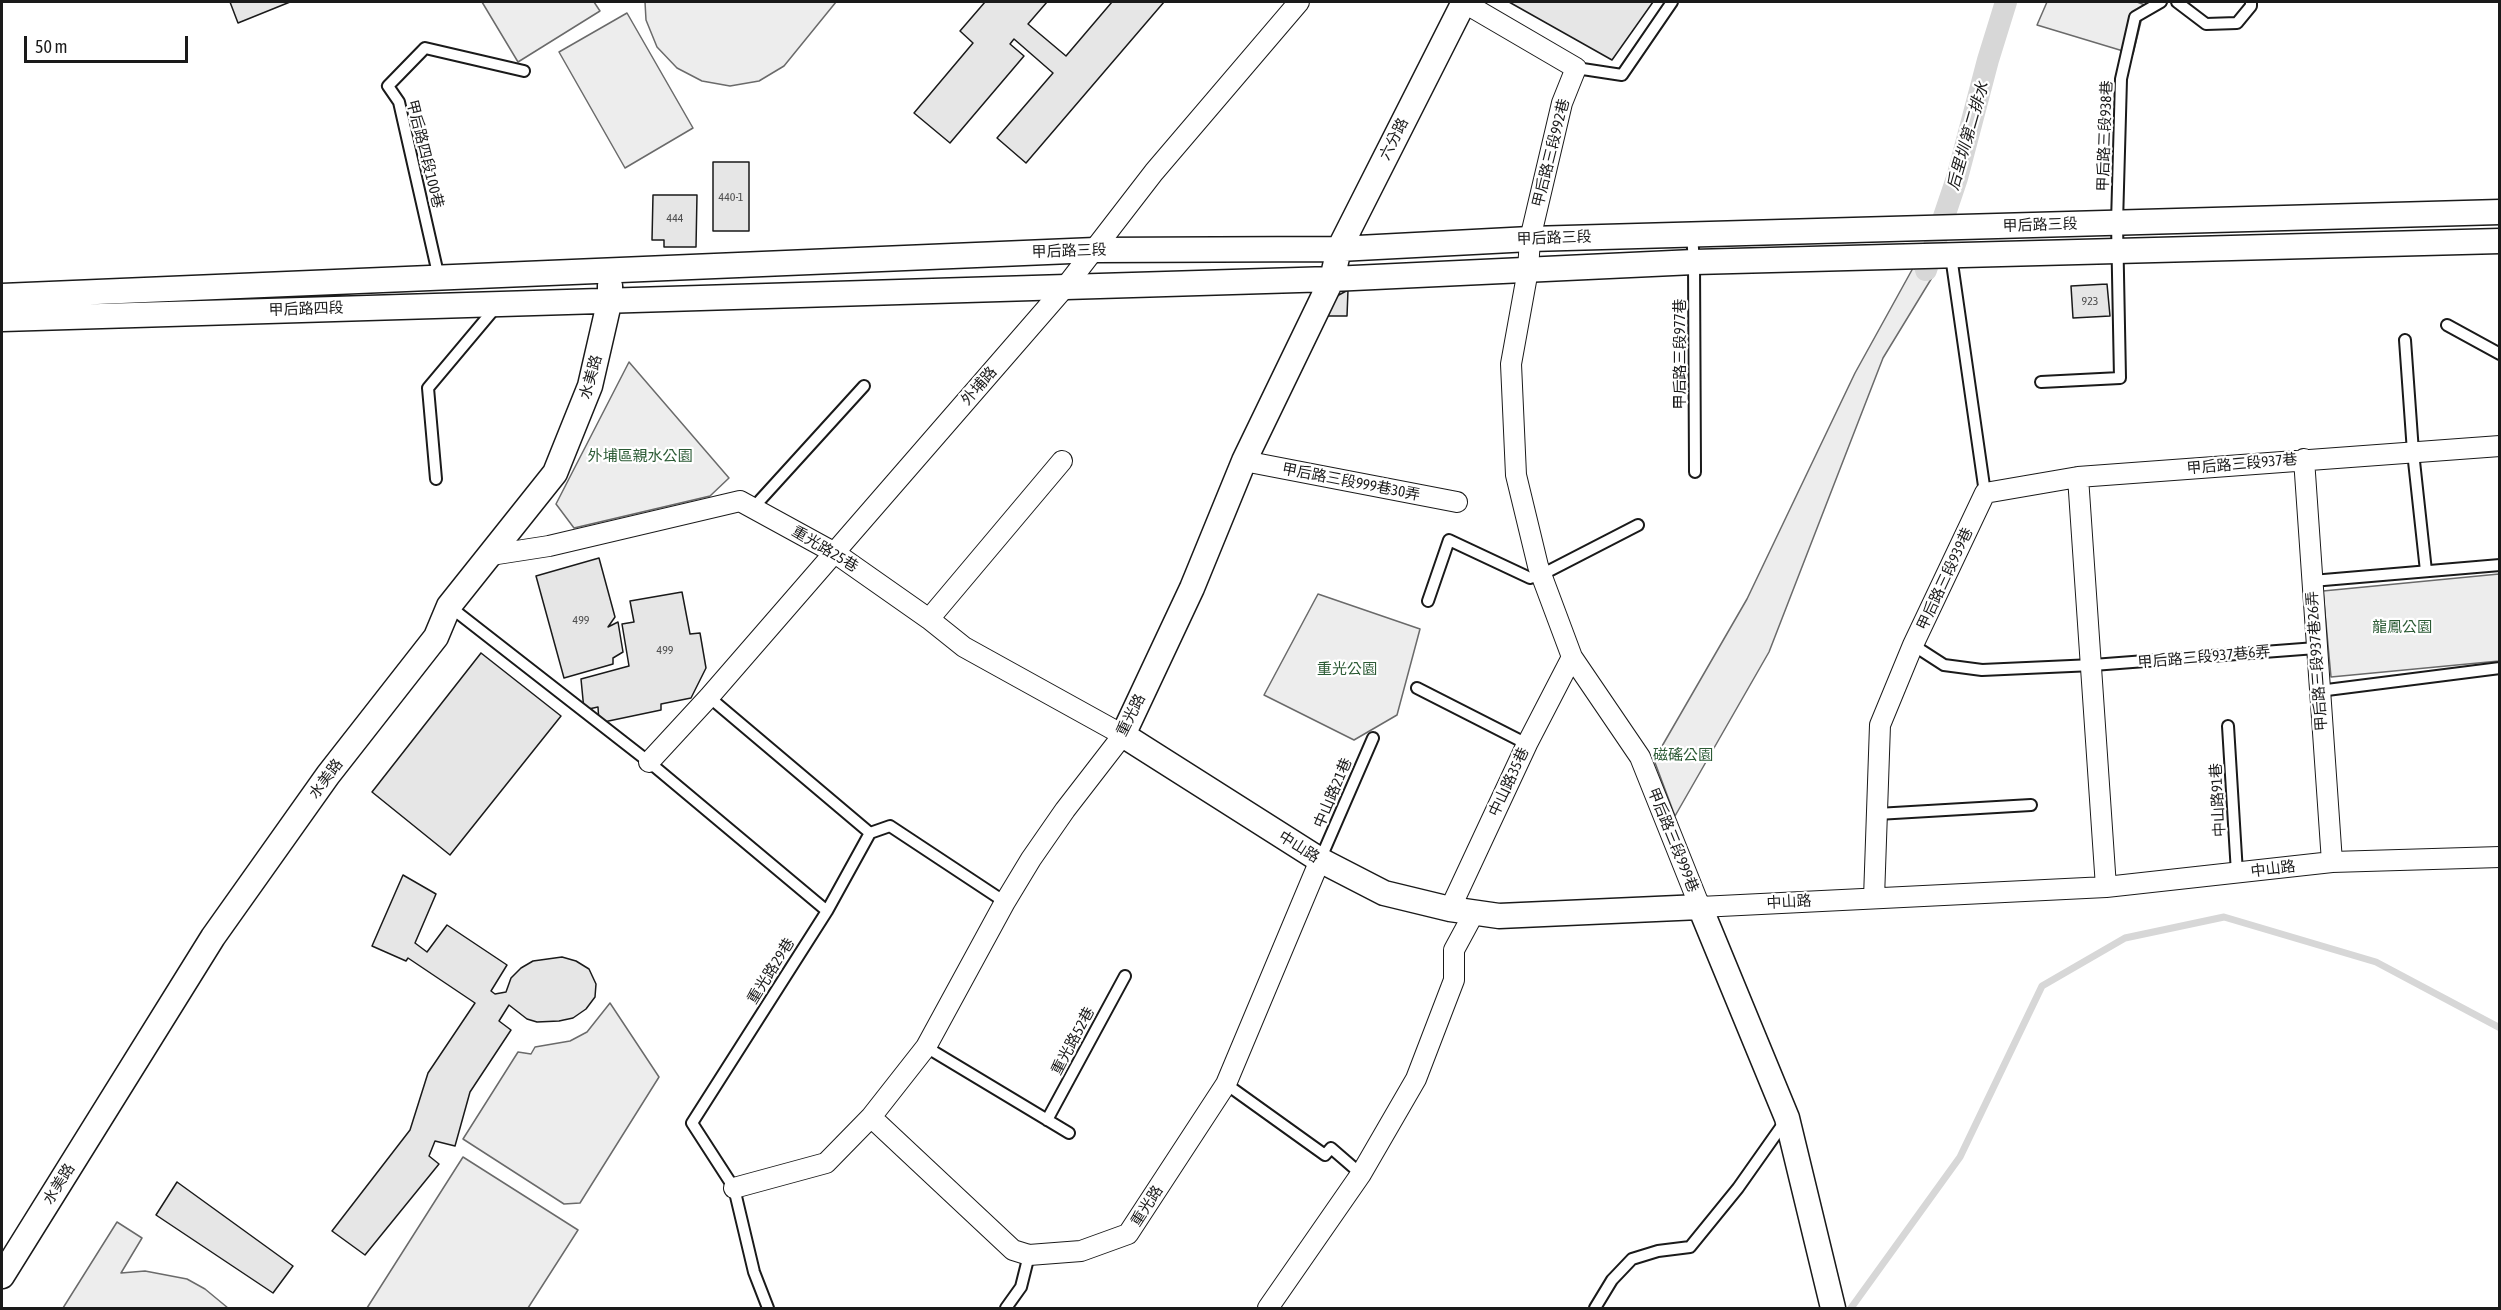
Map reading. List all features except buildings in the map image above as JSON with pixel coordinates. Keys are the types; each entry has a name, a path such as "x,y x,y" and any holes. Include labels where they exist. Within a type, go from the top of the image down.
{"street":[{"name":"外埔路","path":"649,762 709,697 1066,286 1154,172 1299,2"},
{"path":"1464,2 1576,68"},
{"name":"六分路","path":"1332,279 1339,249 1464,2"},
{"name":"甲后路三段992巷","path":"1530,238 1562,103 1576,68"},
{"name":"甲后路三段","path":"610,271 1095,250 1339,249 1530,238 2499,212"},
{"name":"甲后路三段999巷","path":"1530,238 1528,270 1510,364 1516,475 1542,575 1572,657 1640,757 1787,1118 1833,1308"},
{"name":"甲后路三段","path":"610,299 1332,279 1694,262 2499,241"},
{"name":"甲后路四段","path":"2,296 610,271"},
{"name":"水美路","path":"2,1276 213,937 328,775 436,637 449,606 555,473 590,386 610,299 610,271"},
{"name":"重光路","path":"734,1188 826,1163 870,1117 926,1047 1005,902 1065,810 1123,735 1192,588 1244,461 1332,279"},
{"name":"甲后路四段","path":"2,319 610,299"},
{"name":"甲后路三段937巷","path":"1985,493 2078,477 2499,446"},
{"name":"甲后路三段937巷26弄","path":"2304,459 2332,862"},
{"path":"929,620 1062,461"},
{"name":"甲后路三段999巷30弄","path":"1244,461 1457,502"},
{"path":"2078,477 2106,887"},
{"name":"甲后路三段939巷","path":"1874,898 1880,725 1913,645 1985,493"},
{"name":"重光路25巷","path":"491,555 549,546 740,501 835,553 964,647 1123,735"},
{"name":"中山路35巷","path":"1450,909 1527,744 1572,657"},
{"name":"中山路","path":"1123,735 1320,860 1384,893 1450,909 1499,916 2106,887 2332,862 2499,857"},
{"name":"重光路","path":"1029,1255 1081,1251 1128,1234 1226,1084 1320,860"},
{"path":"1268,1308 1361,1174 1416,1080 1454,980 1454,950 1474,913"},
{"path":"870,1117 1013,1250 1029,1255"}],"lane":[{"path":"1576,68 1622,75 1672,2"},
{"name":"甲后路三段938巷","path":"2042,382 2120,378 2117,223 2121,79 2135,17 2161,2"},
{"path":"2177,2 2206,24 2237,23 2251,6 2251,2"},
{"name":"甲后路四段100巷","path":"439,278 399,102 388,86 425,48 524,71"},
{"name":"甲后路三段977巷","path":"1692,235 1695,472"},
{"path":"1951,256 1985,493"},
{"path":"436,479 428,388 500,303"},
{"path":"2447,325 2499,354"},
{"path":"2405,340 2413,452 2426,571"},
{"path":"753,508 864,386"},
{"path":"1428,601 1449,540 1530,578 1542,575 1638,525"},
{"path":"2312,581 2499,565"},
{"path":"449,606 649,762 827,911"},
{"name":"甲后路三段937巷6弄","path":"1913,645 1944,665 1982,670 2092,665 2316,648"},
{"path":"2319,691 2499,668"},
{"path":"1417,688 1527,744"},
{"path":"709,697 870,833 890,826 1005,902"},
{"name":"中山路91巷","path":"2229,726 2237,873"},
{"name":"中山路21巷","path":"1320,860 1372,738"},
{"path":"1877,814 2031,805"},
{"name":"重光路29巷","path":"734,1188 692,1123 827,911 870,833"},
{"name":"重光路52巷","path":"1047,1120 1125,976"},
{"path":"926,1047 1069,1133"},
{"path":"1226,1084 1325,1155 1331,1148 1361,1174"},
{"path":"1594,1308 1612,1280 1632,1259 1658,1251 1690,1247 1738,1188 1787,1118"},
{"path":"734,1188 754,1272 768,1308"},
{"path":"1006,1308 1021,1287 1029,1255"}],"shaded area":[{"path":"482,2 594,2 600,11 518,62"},
{"path":"645,2 836,2 784,66 759,81 730,86 702,81 677,68 657,47 646,20"},
{"path":"2047,2 2137,2 2145,5 2133,54 2037,25"},
{"path":"627,13 693,128 625,168 559,52"},
{"name":"磁磘公園","path":"1913,268 1933,276 1883,358 1769,652 1675,816 1654,760 1747,599 1855,373"},
{"name":"外埔區親水公園","path":"629,362 729,478 710,496 574,528 556,504"},
{"name":"龍鳳公園","path":"2499,574 2499,661 2331,677 2323,591"},
{"name":"重光公園","path":"1318,594 1420,629 1397,715 1354,740 1264,695"},
{"path":"610,1003 659,1077 580,1203 564,1204 463,1139 518,1052 531,1054 535,1047 570,1041 587,1032"},
{"path":"463,1157 578,1230 528,1308 367,1308"},
{"path":"117,1222 142,1238 121,1273 145,1271 187,1279 205,1289 228,1308 63,1308"}],"waterway":[{"name":"后里圳第二排水","path":"1926,270 1957,178 2006,2"},
{"path":"1851,1308 1960,1157 2042,986 2125,938 2224,917 2376,962 2500,1028"}]}
